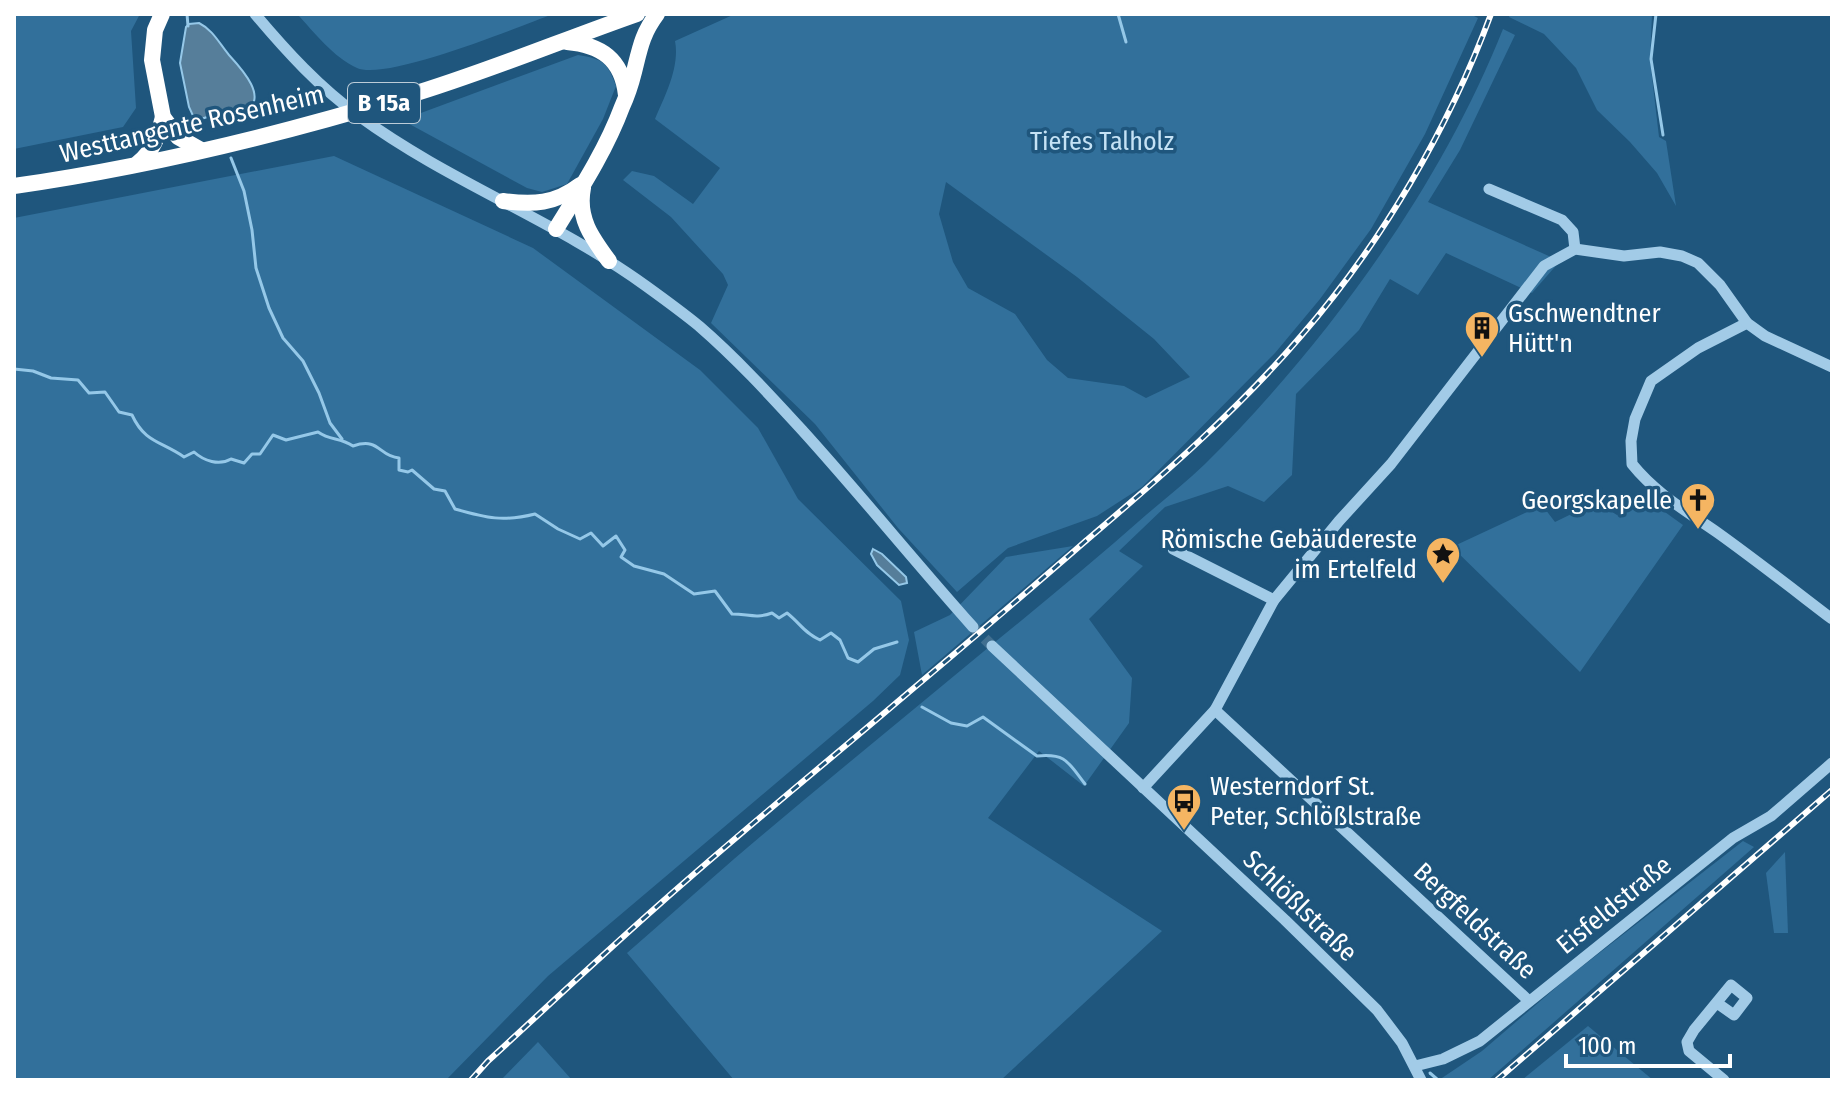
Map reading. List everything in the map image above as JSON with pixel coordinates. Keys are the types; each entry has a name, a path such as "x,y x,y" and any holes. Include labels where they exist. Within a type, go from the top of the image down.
{"highway":[{"path":"162,14 155,30 152,60 163,117 178,137 201,150"},
{"name":"B 15a","path":"562,41 637,14"},
{"path":"556,229 617,120 642,39 657,14"},
{"path":"562,41 590,46 613,60 621,71 626,97"},
{"name":"Westtangente Rosenheim","path":"14,186 66,178 275,133 409,96 562,41"},
{"path":"138,163 152,150 163,117"},
{"path":"503,201 547,203 560,199 584,182"},
{"path":"584,182 581,211 586,227 609,261"}],"street":[{"path":"255,14 321,86 381,131 420,156 609,261 697,324 761,385 973,627"},
{"path":"1489,189 1562,220 1573,232 1575,249"},
{"path":"1143,788 1215,710 1274,600 1391,464 1544,266 1575,249 1624,256 1660,252 1682,256 1698,263 1720,285 1747,323 1765,336 1832,367"},
{"path":"1747,323 1698,348 1651,381 1635,419 1631,441 1632,464 1675,505 1832,619"},
{"path":"1173,549 1274,600"},
{"name":"Schlößlstraße","path":"992,646 1377,1010 1402,1043 1421,1080"},
{"name":"Bergfeldstraße","path":"1215,710 1529,1001"},
{"name":"Eisfeldstraße","path":"1415,1066 1443,1059 1480,1041 1733,838 1771,816 1832,763"},
{"path":"1717,1003 1687,1042 1689,1051 1724,1080"}],"green space":[{"path":"14,14 140,14 131,31 136,108 123,127 14,149"},
{"path":"297,14 553,14 453,51 373,70 357,68 340,58"},
{"name":"Tiefes Talholz","path":"735,14 1470,14 1478,18 1425,134 1371,229 1320,299 1275,353 1142,487 1097,516 1008,548 957,592 898,528 815,424 711,323 728,285 723,274 671,217 623,180 632,171 654,176 693,204 720,168 655,119 674,71 675,41","holes":["946,182 1077,277 1154,339 1190,377 1146,398 1124,386 1068,378 1047,360 1015,314 968,288 953,262 939,214"]},
{"path":"1510,14 1652,14 1650,60 1659,137 1666,141 1676,206 1657,173 1597,110 1576,68 1544,34 1509,17"},
{"path":"1503,29 1515,35 1460,150 1428,202 1560,261 1532,293 1446,253 1418,295 1390,279 1359,330 1296,394 1292,475 1264,502 1228,486 1165,507 1119,551 1143,566 1089,619 1132,678 1129,723 1084,786 1039,751 988,818 1162,931 1001,1080 734,1080 627,953 765,833 1183,484 1250,417 1336,316 1413,205 1447,147"},
{"path":"578,55 603,63 616,86 603,119 567,184 542,192 527,188 402,120"},
{"path":"334,156 533,248 700,370 758,428 798,499 901,601 909,640 900,675 548,976 446,1080 14,1080 14,218"},
{"path":"1644,497 1683,525 1580,672 1452,547 1542,505 1555,522 1596,502 1617,515"},
{"path":"1073,546 922,675 914,632 950,615 1006,557"},
{"path":"1743,841 1754,847 1488,1080 1439,1080 1482,1051 1566,979"},
{"path":"1785,852 1788,933 1774,933 1766,873"},
{"path":"1588,1026 1653,1080 1522,1080"},
{"path":"538,1042 572,1080 501,1080"}],"shaded area":[{"path":"199,23 216,37 251,84 254,100 251,107 243,112 194,118 180,63 186,27"},
{"path":"873,549 906,577 907,583 899,585 877,565 871,554"}],"waterway":[{"path":"187,14 188,26"},
{"path":"1118,14 1126,42"},
{"path":"1656,14 1651,59 1663,135"},
{"path":"224,114 226,124"},
{"path":"231,158 244,191 256,268 269,308 283,338 303,361 330,423 342,439"},
{"path":"14,369 33,371 51,378 78,380 89,393 105,392 119,412 132,415 148,436 184,457 194,452 212,462 231,459 244,463 252,454 260,454 273,435 286,440 318,432 353,446 374,445 399,458 399,470 412,470 434,489 445,491 455,509 495,518 535,514 580,539 591,533 603,546 616,536 625,550 621,557 634,566 664,574 694,594 715,591 732,614 756,616 772,613 779,618 787,613 820,640 831,633 840,640 848,658 858,662 874,649 897,642"},
{"path":"922,707 951,723 967,726 983,717 1037,756 1054,756 1066,761 1085,784"},
{"path":"1430,1073 1438,1080"}],"tunnel":[{"path":"973,627 992,646"}],"railway":[{"path":"471,1080 662,902 1144,491 1199,442 1277,364 1359,263 1385,224 1434,142 1491,14"},
{"path":"1497,1080 1832,790"}],"place":[{"name":"Gschwendtner Hütt'n","path":"1482,359"},
{"name":"Georgskapelle","path":"1698,531"},
{"name":"Römische Gebäudereste im Ertelfeld","path":"1443,585"},
{"name":"Westerndorf St. Peter, Schlößlstraße","path":"1184,832"}]}
